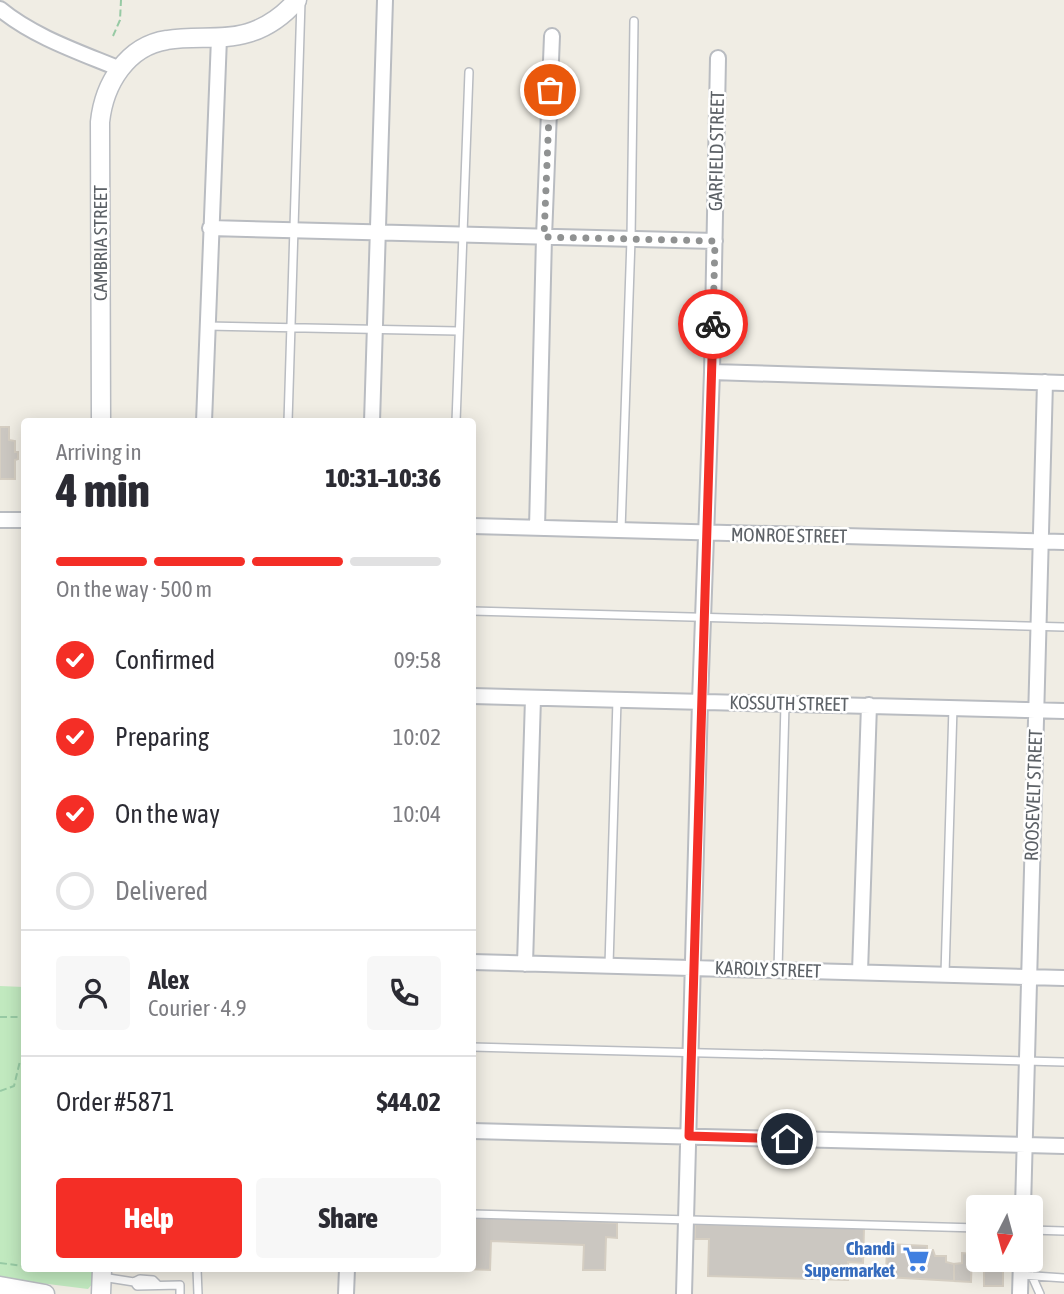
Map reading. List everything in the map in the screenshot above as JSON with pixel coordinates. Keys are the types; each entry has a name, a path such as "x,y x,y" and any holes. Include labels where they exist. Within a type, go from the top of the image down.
{"street":[{"path":"0,9 43,36 120,69 131,56 158,42 219,38 260,29 277,19 299,0"},
{"path":"372,418 385,0"},
{"path":"537,528 552,36"},
{"path":"204,418 219,38"},
{"name":"GARFIELD STREET","path":"684,1294 719,58"},
{"name":"CAMBRIA STREET","path":"101,418 100,122 107,89 120,69"},
{"path":"210,229 715,241"},
{"path":"712,372 1064,383"},
{"name":"ROOSEVELT STREET","path":"1023,1195 1045,382"},
{"path":"0,520 21,520"},
{"name":"MONROE STREET","path":"476,526 1064,542"},
{"name":"KOSSUTH STREET","path":"476,696 1064,711"},
{"path":"525,964 533,698"},
{"path":"860,972 869,705"},
{"name":"KAROLY STREET","path":"476,962 1064,978"},
{"path":"476,1131 1064,1146"},
{"path":"346,1294 347,1272"},
{"path":"1020,1294 1025,1272"},
{"path":"0,1286 45,1294"}],"lane":[{"path":"288,418 299,0"},
{"path":"621,530 635,21"},
{"path":"456,418 469,72"},
{"path":"207,326 458,331"},
{"path":"476,611 1064,627"},
{"path":"609,965 617,700"},
{"path":"778,970 785,703"},
{"path":"945,975 953,707"},
{"path":"476,1046 1064,1062"},
{"path":"476,1214 966,1228"},
{"path":"1043,1230 1064,1231"},
{"path":"197,1272 198,1294"},
{"path":"1026,1276 1064,1278"},
{"path":"1026,1276 1040,1294"},
{"path":"101,1280 134,1282 137,1286 180,1285 180,1294"}],"path":[{"path":"113,36 120,20 121,0"},
{"path":"0,1017 21,1017"},
{"path":"0,1091 14,1086 21,1061"},
{"path":"0,1263 21,1266"}],"green space":[{"path":"0,986 21,987 21,1272 94,1272 93,1283 88,1289 0,1278"}],"building":[{"path":"0,427 9,427 9,440 15,441 18,459 15,460 15,479 0,479"},
{"path":"476,1217 617,1223 617,1238 606,1237 605,1270 583,1270 584,1245 491,1241 490,1270 476,1269"},
{"path":"695,1224 864,1228 863,1263 848,1262 848,1280 708,1276 709,1239 695,1239"},
{"name":"Chandi Supermarket","path":"887,1244 927,1246 927,1250 933,1250 935,1256 946,1256 946,1262 954,1264 954,1281 886,1277"},
{"path":"962,1253 966,1253 966,1272 971,1272 971,1282 954,1281 954,1264 962,1263"},
{"path":"984,1272 1003,1272 1003,1286 984,1286"}],"way so far":[{"path":"550,90 544,237 715,241 713,324"}],"place":[{"name":"Chandi Supermarket","path":"916,1259"}],"route":[{"path":"713,324 689,1136 787,1139"}]}
